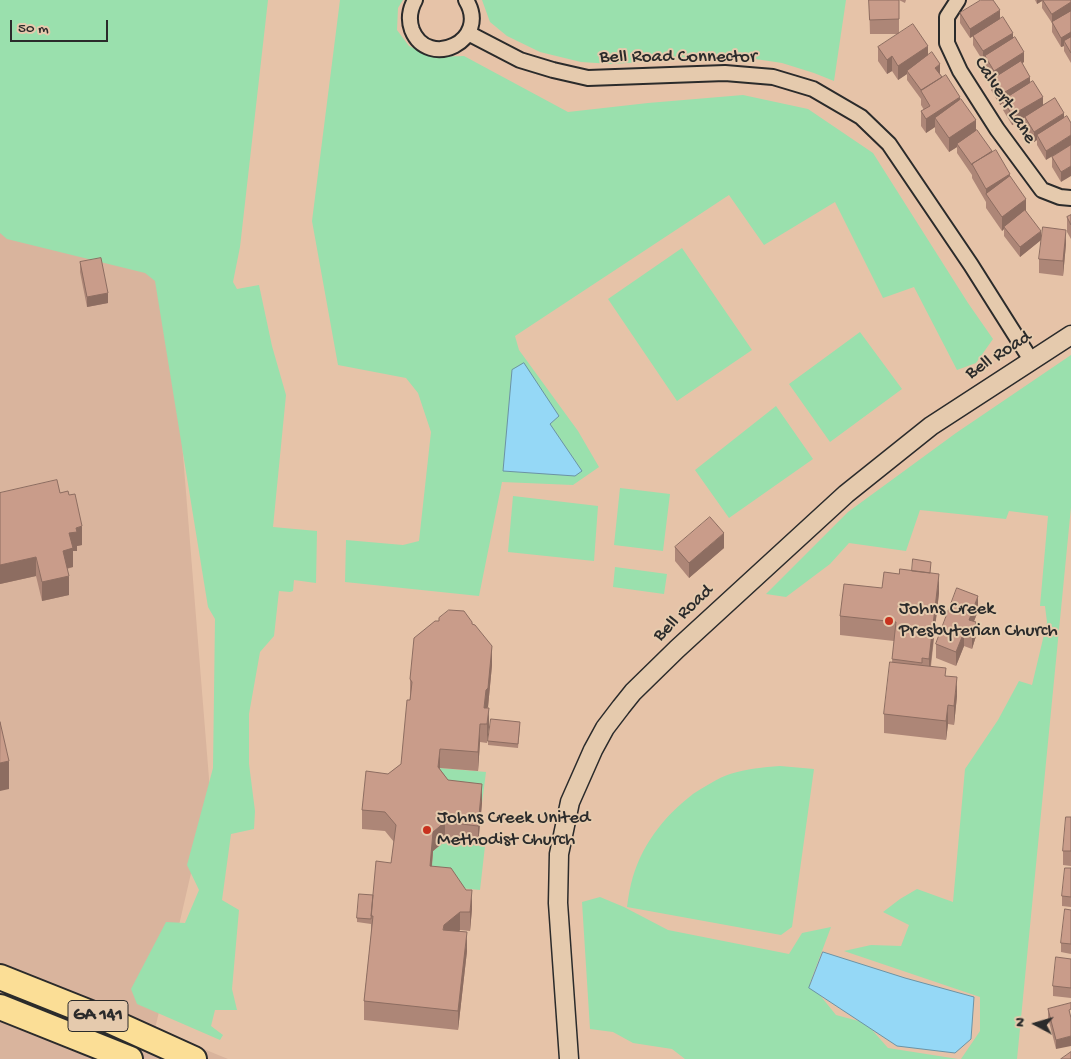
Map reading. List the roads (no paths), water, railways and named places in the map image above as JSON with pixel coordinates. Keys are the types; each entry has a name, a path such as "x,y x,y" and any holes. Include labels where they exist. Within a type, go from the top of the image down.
{"highway":[{"name":"GA 141","path":"0,977 108,1020 194,1059"},
{"name":"GA 141","path":"0,1007 130,1059"}],"street":[{"path":"416,0 412,6 410,24 418,39 425,45 433,48 455,46 468,33 472,22 472,15 466,0"},
{"name":"Calvert Lane","path":"958,0 947,17 947,43 960,72 997,129 1042,190 1060,197 1071,198"},
{"name":"Bell Road Connector","path":"468,33 520,60 588,78 725,73 773,77 813,89 860,117 889,144 971,265 1031,360"},
{"name":"Bell Road","path":"569,1059 558,904 560,854 570,802 592,750 606,728 633,692 677,649 846,494 931,426 1071,335"}],"water":[{"path":"524,363 559,416 550,424 582,471 575,476 503,471 512,370"},
{"path":"823,952 974,997 971,1039 955,1053 897,1046 809,988"}],"place":[{"name":"Johns Creek Presbyterian Church","path":"889,621"},
{"name":"Johns Creek United Methodist Church","path":"427,830"}]}
